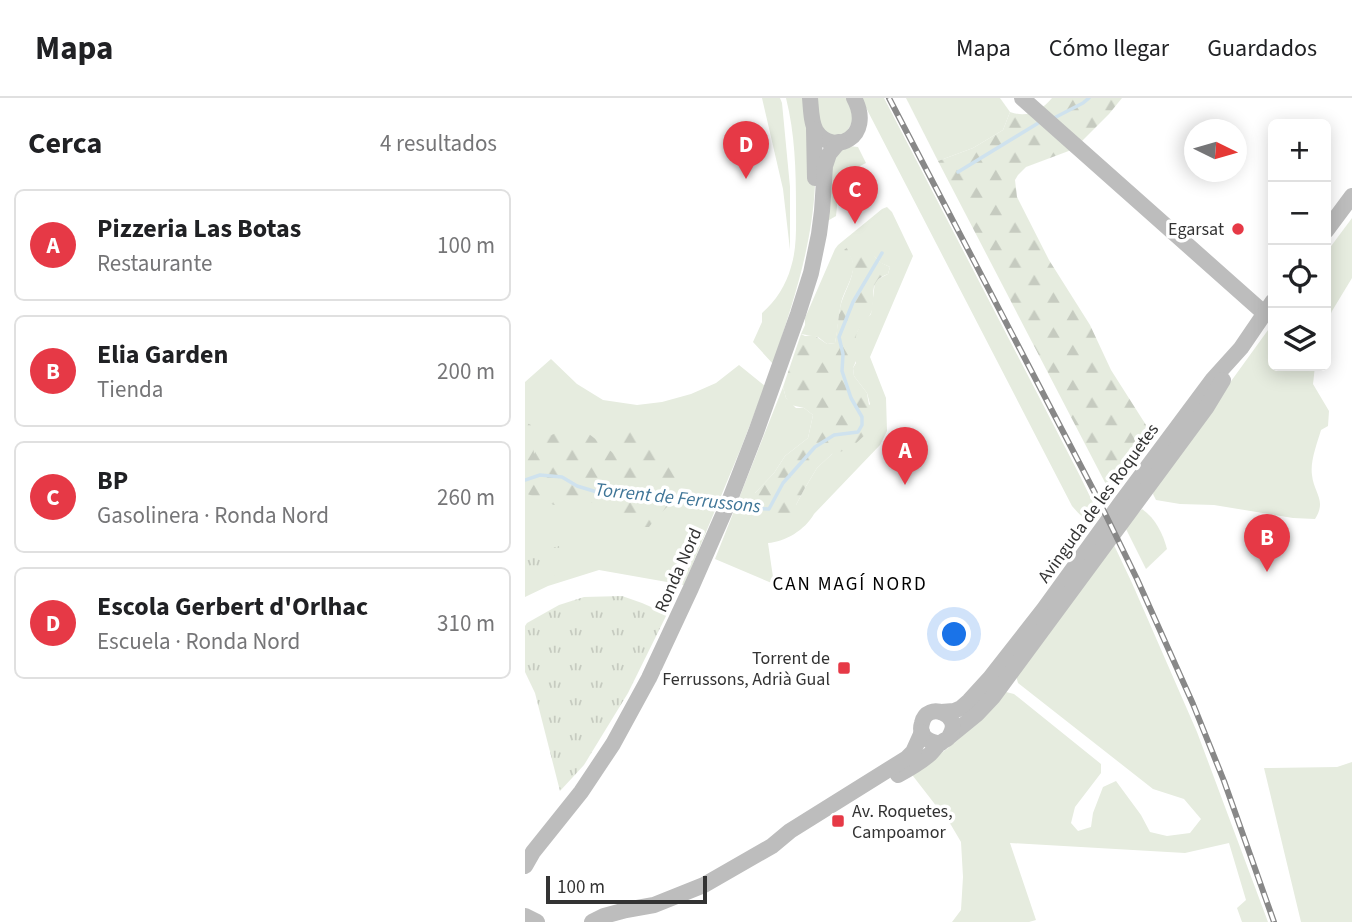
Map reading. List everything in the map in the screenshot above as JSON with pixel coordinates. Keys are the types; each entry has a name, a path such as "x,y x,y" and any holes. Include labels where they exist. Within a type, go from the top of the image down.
{"street":[{"name":"Ronda Nord","path":"726,498 798,289 807,252 815,183 814,128 810,98"},
{"name":"Ronda Nord","path":"525,866 533,852 581,793 641,696 719,515 769,398 811,273 819,234 825,166 829,154 839,142 855,135 860,127 860,109 854,98"},
{"path":"1028,104 1268,306"},
{"path":"814,128 825,139 839,142"},
{"path":"1331,224 1352,196"},
{"name":"Avinguda de les Roquetes","path":"941,712 961,708 990,678 1213,398 1237,353 1268,308"},
{"name":"Avinguda de les Roquetes","path":"772,846 795,840 911,767 977,714 993,697 1105,533"},
{"name":"Ronda Nord","path":"525,851 564,802 601,747 670,625"},
{"path":"941,712 952,721 952,731 945,739 930,742 922,732 923,719 928,713 941,712"},
{"name":"Avinguda de les Roquetes","path":"592,922 615,913 654,905 704,885 772,846 790,831 907,758 913,752 922,732"},
{"name":"Avinguda de les Roquetes","path":"627,922 654,905"}],"green space":[{"path":"762,98 780,98 782,103 790,187 790,250 783,189"},
{"path":"786,98 810,98 815,185 805,254 773,364 753,342 762,322 762,313 776,298 786,280 794,252 795,166"},
{"path":"815,98 848,98 855,118 845,134 832,136 821,128"},
{"path":"861,98 884,98 1100,517 1088,520 1072,506"},
{"path":"906,98 1000,98 1010,112 1003,130 973,148 938,161"},
{"path":"1052,98 1122,98 1074,149 1026,167 1015,180 1017,197 1049,260 1090,325 1111,370 1146,425 1140,443 1121,472 1111,494 938,161 973,148 1003,130 1010,112 1033,112"},
{"path":"849,146 858,147 866,163 840,176 836,216 824,223 829,170 835,153"},
{"path":"887,207 913,256 870,357 886,398 887,431 880,445 800,530 788,538 768,543 774,584 715,559 783,387 786,398 796,408 804,408 813,415 808,438 785,456 774,473 755,493 796,505 817,468 832,454 870,404 867,393 854,376 855,336 861,324 871,314 875,282 888,274 890,267 872,254 845,250 853,262 853,269 841,303 835,343 827,344 818,337 801,334 805,318 835,249"},
{"path":"1352,218 1352,278 1331,313 1331,308 1331,246"},
{"path":"853,243 871,247 877,260 890,267 888,274 875,284 871,313 856,337 856,342 862,347 853,368 854,376 867,393 872,423 868,432 850,449 832,454 817,468 796,505 798,511 784,517 758,515 753,504 755,493 774,473 785,456 808,438 813,415 804,408 791,405 783,387 801,334 814,335 827,344 835,343 840,308 853,270 850,256 844,250"},
{"path":"1268,330 1268,371 1314,371 1313,384 1329,411 1328,426 1321,430 1312,464 1313,482 1320,502 1315,519 1156,500 1153,494 1156,485"},
{"path":"551,359 577,384 603,400 637,405 691,394 716,383 739,365 765,386 684,585 599,570 548,586 525,597 525,382"},
{"path":"525,422 531,425 534,454 543,438 562,431 576,441 589,434 617,456 623,451 621,426 647,430 683,479 680,494 649,527 618,527 598,502 554,505 525,493"},
{"path":"1142,509 1158,527 1167,549 1146,569 1125,527"},
{"path":"1113,543 1197,732 1268,922 1242,922 1237,908 1246,900 1229,843 1185,853 1010,843 1036,920 952,922 961,910 961,842 913,776 913,772 962,736 1002,691 1014,694 1101,764 1101,773 1075,807 1071,823 1078,831 1091,827 1093,813 1103,787 1116,781 1150,832 1167,836 1190,833 1201,819 1184,799 1153,789 1018,683 1016,676"},
{"path":"559,546 566,572 525,583 525,555"},
{"path":"622,596 667,614 628,693 584,765 560,791 535,693 525,672 525,626 559,605 584,597"},
{"path":"1352,762 1352,922 1301,922 1264,768 1337,767"}],"waterway":[{"name":"Torrent de Ferrussons","path":"1054,118 1089,98"},
{"name":"Torrent de Ferrussons","path":"958,172 1040,122"},
{"name":"Torrent de Ferrussons","path":"731,507 769,509 783,483 815,447 834,435 858,432 862,417 851,398 842,371 843,354 839,337 853,302 882,253"},
{"name":"Torrent de Ferrussons","path":"525,480 540,475 562,477 577,486 597,492 720,506"}],"railway":[{"path":"889,98 1137,579 1224,781 1274,922"}],"place":[{"name":"Escola Gerbert d'Orlhac","path":"746,179"},
{"name":"BP","path":"855,224"},
{"name":"Egarsat","path":"1238,229"},
{"name":"Pizzeria Las Botas","path":"905,485"},
{"name":"Elia Garden","path":"1267,572"},
{"name":"Torrent de Ferrussons, Adrià Gual","path":"844,668"},
{"name":"Av. Roquetes, Campoamor","path":"838,821"}],"district":[{"name":"CAN MAGÍ NORD","path":"850,583"}]}
